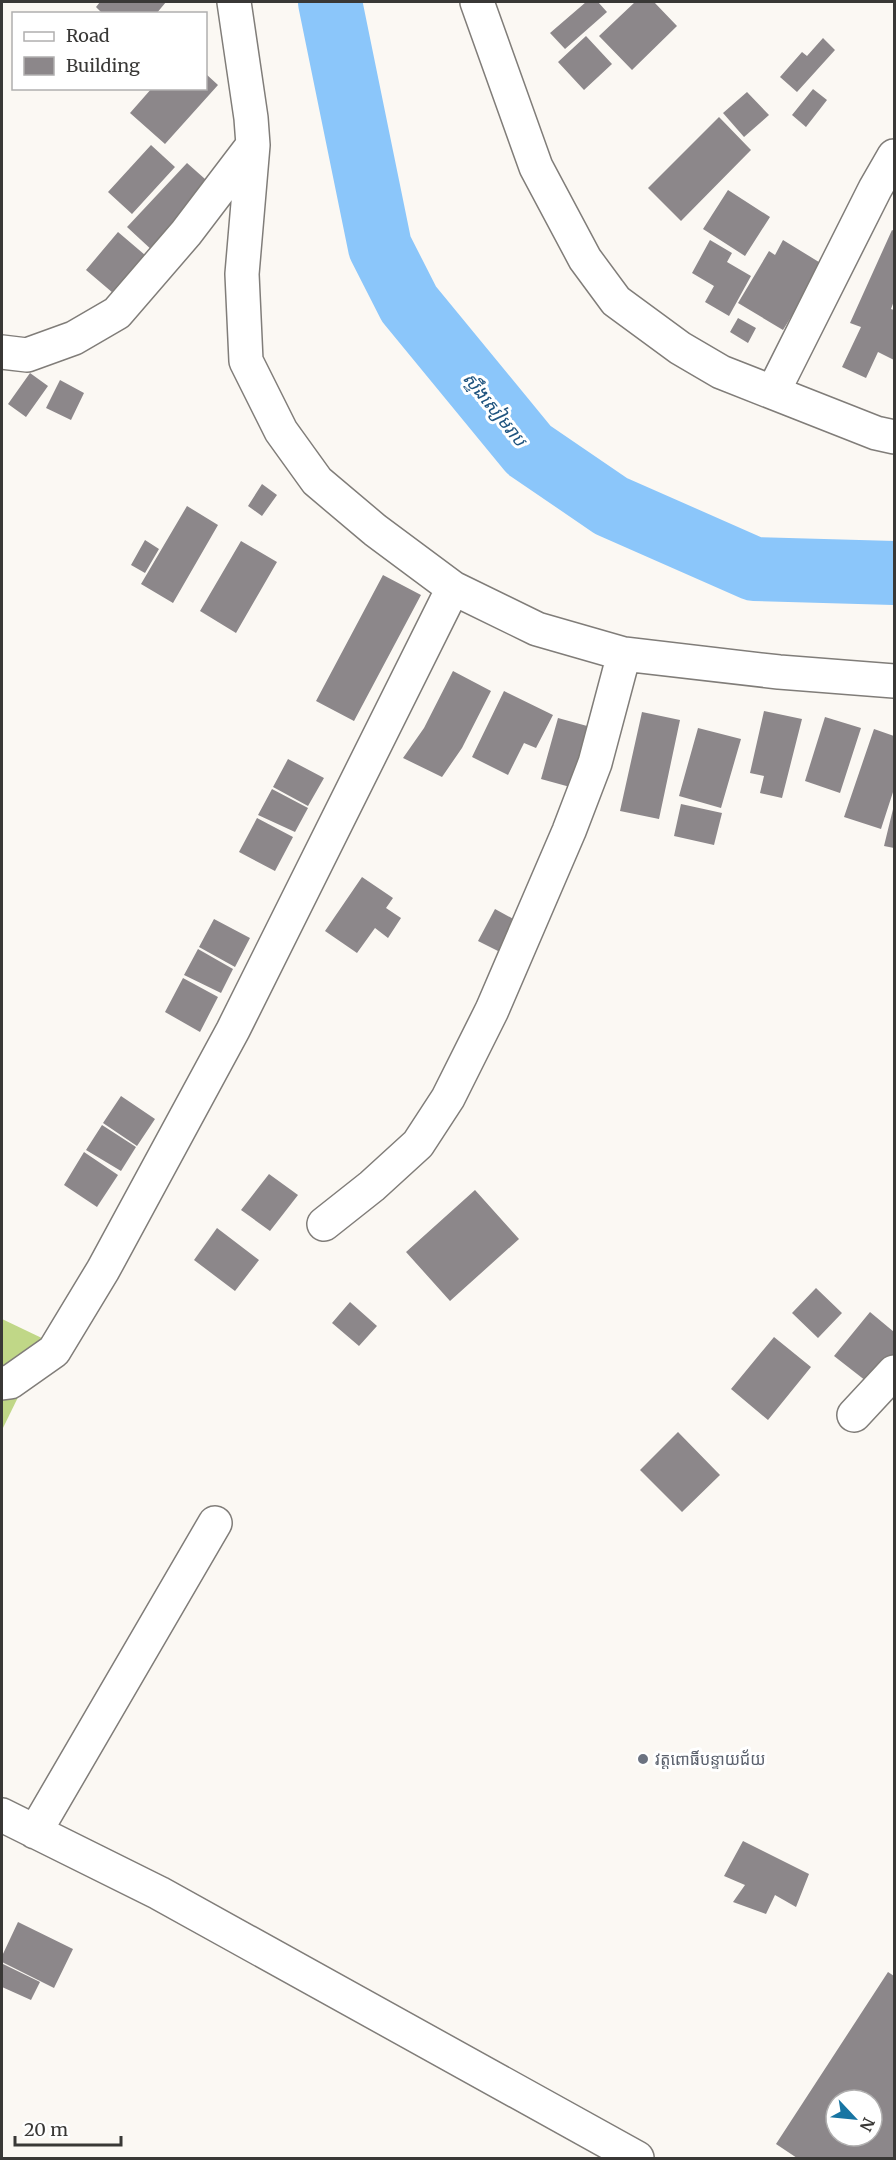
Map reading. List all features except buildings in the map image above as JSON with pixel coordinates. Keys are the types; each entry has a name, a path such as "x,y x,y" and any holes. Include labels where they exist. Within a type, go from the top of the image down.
{"street":[{"path":"234,2 253,145 242,274 246,361 281,431 317,481 375,530 453,588 537,629 624,654 778,672 894,681"},
{"path":"477,2 536,167 585,259 616,301 680,348 721,372 876,433 894,437"},
{"path":"2,352 27,355 74,338 117,313 186,233 253,145"},
{"path":"773,392 894,156"},
{"path":"2,1383 10,1382 54,1351 103,1270 233,1030 453,588"},
{"path":"324,1224 372,1186 418,1144 448,1098 492,1010 572,821 595,762 624,654"},
{"path":"854,1415 894,1372"},
{"path":"35,1832 215,1523"},
{"path":"2,1815 159,1893 637,2158"}],"green space":[{"path":"2,1319 46,1340 2,1430"}],"waterway":[{"name":"ស្ទឹងសៀមរាប","path":"330,2 380,247 409,304 529,450 611,506 754,569 894,573"}],"place":[{"name":"វត្តពោធិ៍បន្ទាយជ័យ","path":"643,1759"}]}
